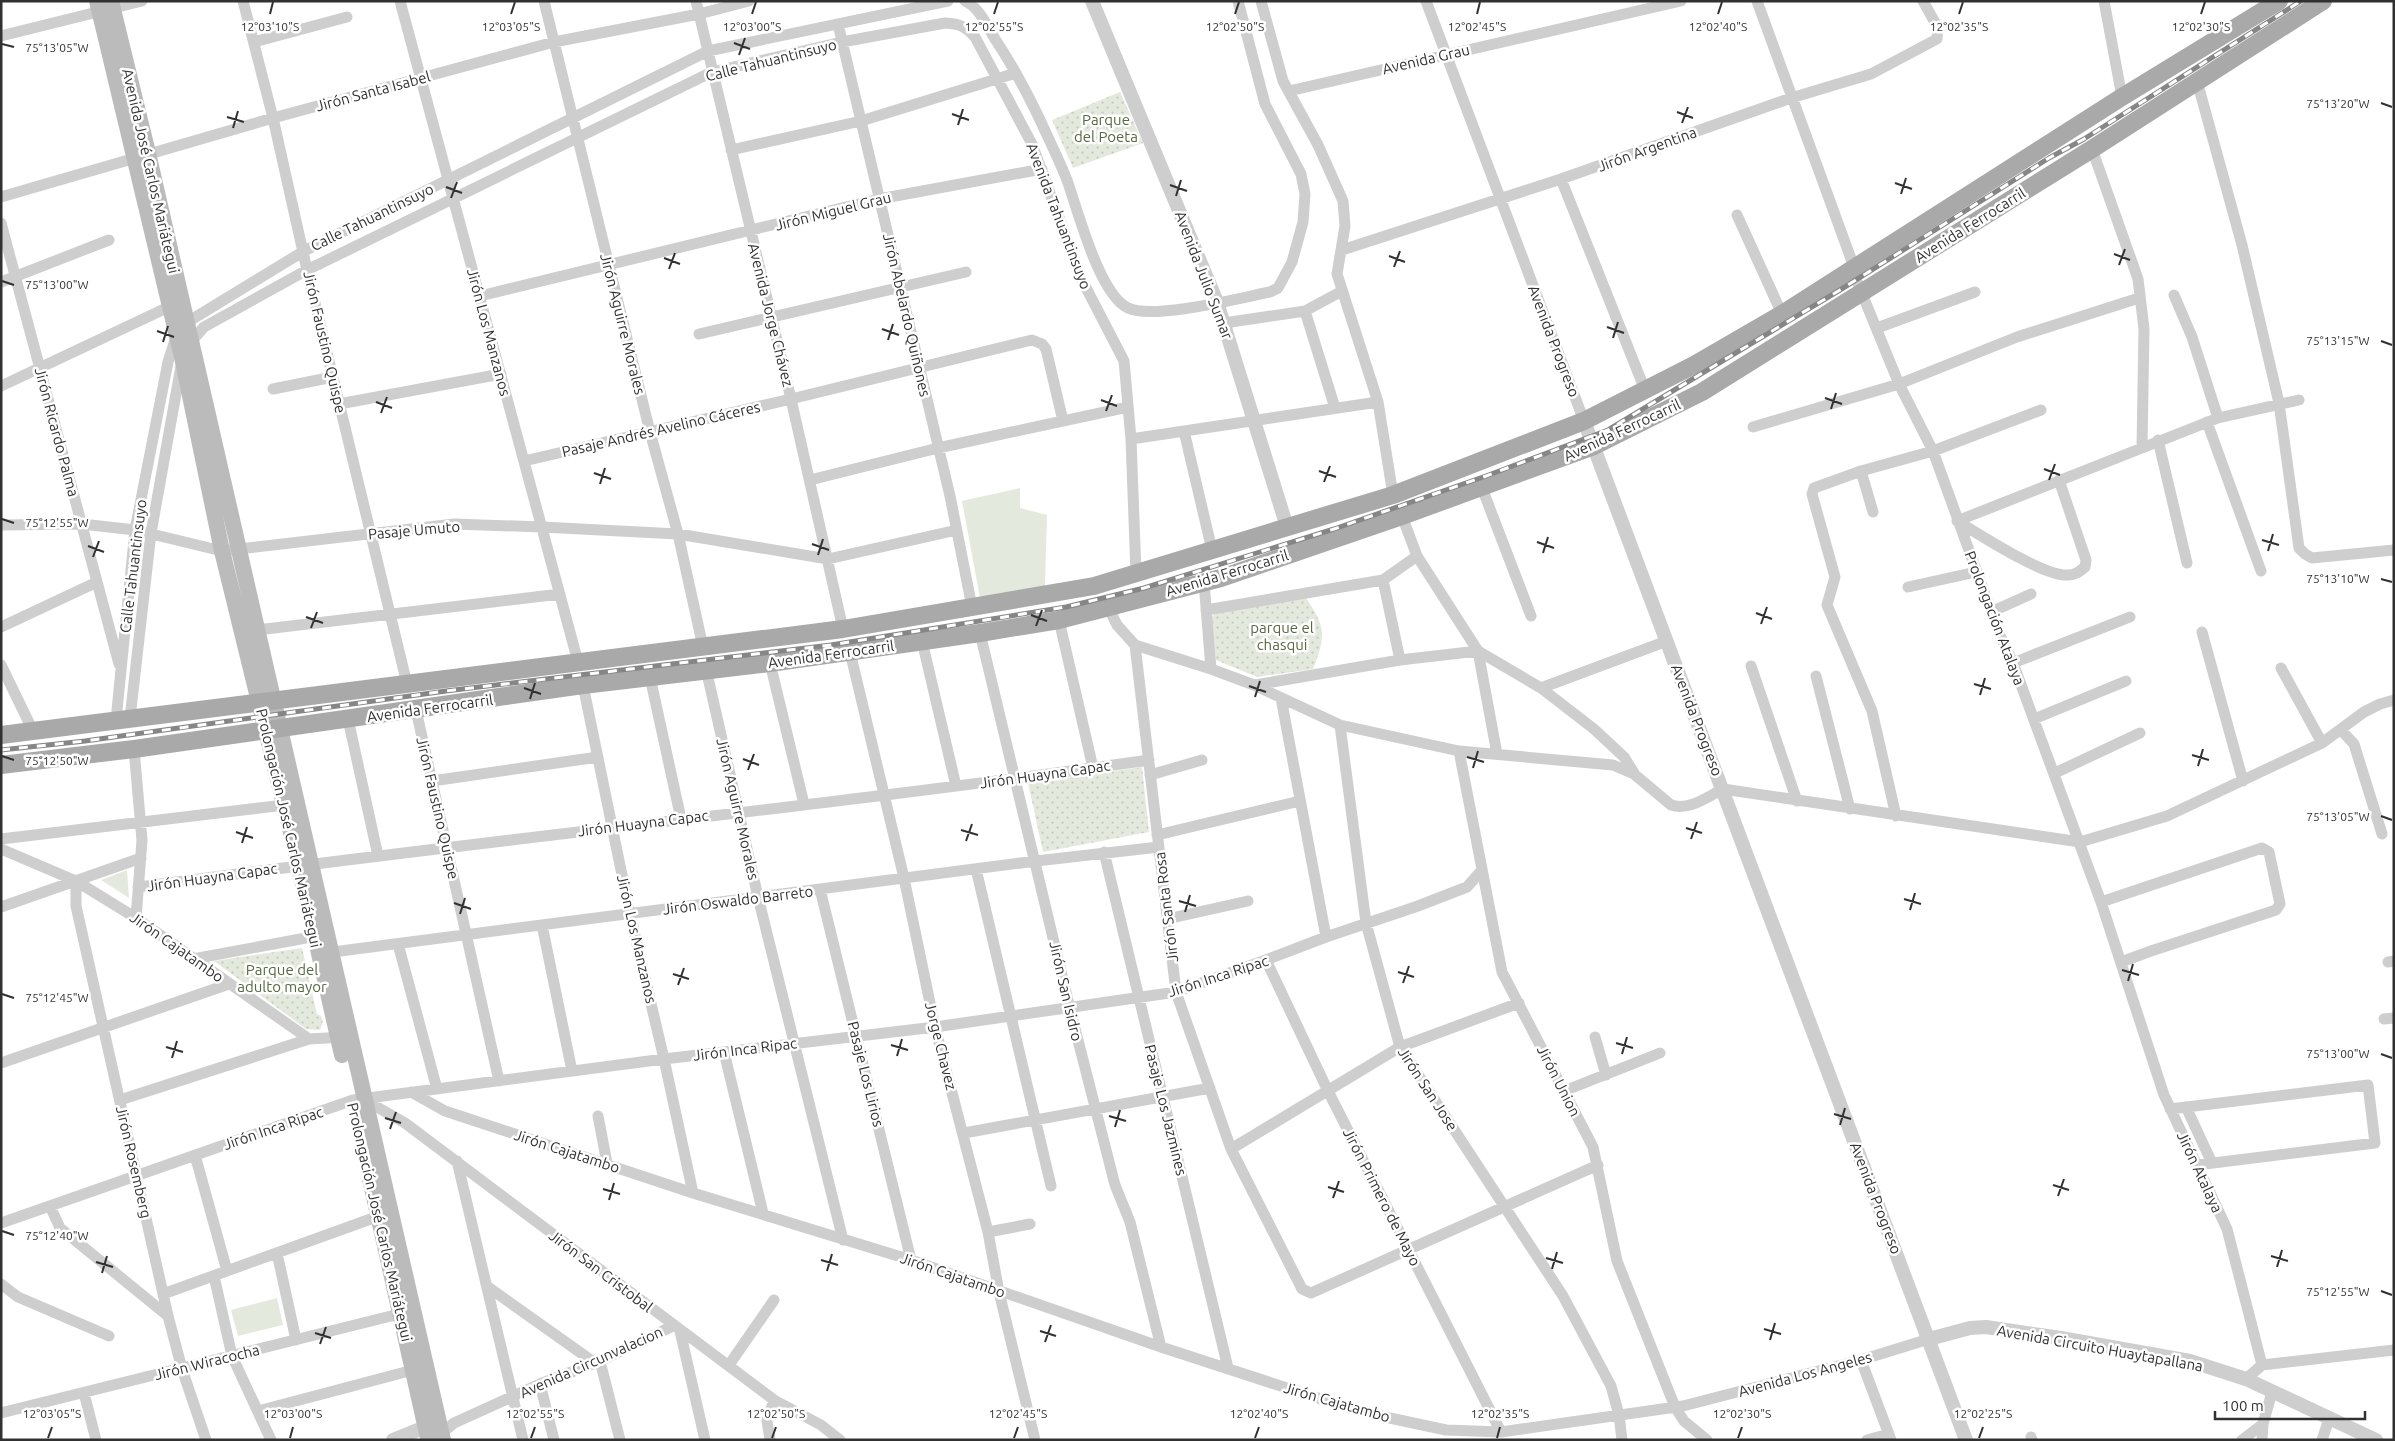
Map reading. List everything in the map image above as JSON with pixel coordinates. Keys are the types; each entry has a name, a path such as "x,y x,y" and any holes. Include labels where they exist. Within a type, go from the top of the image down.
{"main road":[{"name":"Avenida Ferrocarril","path":"1,735 843,629 1094,586 1393,495 1584,421 1694,365 1782,314 1857,280 2092,149 2323,1"},
{"name":"Avenida José Carlos Mariátegui","path":"105,5 176,304 185,333"},
{"name":"Avenida Ferrocarril","path":"1,765 134,749 583,685 706,669 770,663 1059,620 1204,582 1402,516 1594,446 1702,392 1857,280 2122,97 2262,6"},
{"path":"2262,6 2266,36"},
{"name":"Prolongación José Carlos Mariátegui","path":"185,333 182,357 222,551 266,701 305,864 406,1312 436,1433"},
{"name":"Prolongación José Carlos Mariátegui","path":"185,333 239,548 257,630 266,701"},
{"name":"Prolongación José Carlos Mariátegui","path":"272,729 284,805 305,864"},
{"name":"Prolongación José Carlos Mariátegui","path":"358,1100 378,1216 406,1312 413,1370 436,1433"}],"street":[{"path":"1,36 105,5 142,1"},
{"name":"Jirón Faustino Quispe","path":"243,1 273,118 307,270 407,684"},
{"name":"Jirón Los Manzanos","path":"400,1 578,662"},
{"name":"Jirón Aguirre Morales","path":"544,1 650,432 678,534 703,647"},
{"name":"Avenida Jorge Chávez","path":"696,1 810,480 843,629"},
{"name":"Jirón Santa Isabel","path":"1,197 273,118 554,42 699,14 749,1"},
{"name":"Calle Tahuantinsuyo","path":"123,719 121,670 135,530 168,362 185,333 304,251 708,51 948,1"},
{"path":"965,1 976,9 1016,73 1066,178 1099,272 1119,301 1127,308 1138,312 1170,310 1270,292 1278,288 1292,262 1303,222 1305,194 1301,174 1266,104 1238,1"},
{"name":"Avenida Julio Sumar","path":"1092,1 1217,302 1287,527"},
{"path":"1261,1 1283,81 1318,145 1343,202 1345,226 1337,274 1378,402 1393,495"},
{"name":"Avenida Progreso","path":"1426,1 1966,1440"},
{"name":"Avenida Grau","path":"1289,90 1681,1"},
{"path":"1757,1 1857,280"},
{"name":"Jirón Argentina","path":"1342,250 1562,179 1791,98 1872,74 1934,42 1939,32 1938,28 1923,1"},
{"path":"2104,1 2122,97"},
{"path":"254,42 347,17"},
{"name":"Calle Tahuantinsuyo","path":"185,333 204,328 307,270 712,72 842,42 946,23 957,24"},
{"name":"Jirón Abelardo Quiñones","path":"838,24 920,368 957,530 972,607"},
{"name":"Avenida Tahuantinsuyo","path":"957,24 965,26 975,37 1032,144 1081,278 1124,361 1131,440 1136,573"},
{"path":"731,150 861,121 1016,73"},
{"path":"2197,81 2242,245 2280,403 2300,548 2312,558 2394,550"},
{"path":"2092,149 2138,279 2144,329 2142,447"},
{"name":"Jirón Miguel Grau","path":"480,296 879,199 1042,169"},
{"path":"1562,179 1645,390"},
{"path":"1738,215 1782,314"},
{"name":"Jirón Ricardo Palma","path":"1,223 121,670"},
{"path":"1,282 109,240"},
{"path":"699,334 966,272"},
{"name":"Prolongación Atalaya","path":"1857,280 1899,384 1933,451 1991,612 2013,663 2080,842 2122,962"},
{"path":"1224,323 1305,311 1342,291"},
{"path":"1877,328 1975,292"},
{"path":"2174,295 2192,338 2212,420 2261,571"},
{"path":"1752,427 1899,384 2017,336 2139,298"},
{"path":"1,386 176,304"},
{"path":"1305,311 1335,408"},
{"name":"Pasaje Andrés Avelino Cáceres","path":"524,461 791,399 1032,340 1042,344 1046,349 1063,421"},
{"name":"Calle Tahuantinsuyo","path":"123,719 151,533 182,357"},
{"path":"340,404 501,374"},
{"path":"273,389 333,377"},
{"path":"1957,521 2212,420 2299,400"},
{"path":"1131,440 1378,402"},
{"path":"810,480 938,448 1128,407"},
{"path":"1896,816 1872,711 1826,605 1835,577 1812,494 1814,488 1861,471 1933,451 2041,410"},
{"path":"1184,431 1212,550"},
{"path":"2158,440 2187,563"},
{"path":"1861,471 1873,512"},
{"path":"1957,521 2011,553 2053,573 2066,576 2078,574 2084,568 2086,560 2059,480"},
{"path":"1482,488 1531,616"},
{"path":"1402,516 1417,556 1478,651 1497,754"},
{"name":"Pasaje Umuto","path":"1,525 82,524 135,530 222,551 454,524 542,527 678,534 828,559"},
{"path":"828,559 957,530"},
{"path":"1206,610 1383,580 1417,556"},
{"path":"1908,587 1976,572"},
{"path":"1383,580 1400,660"},
{"path":"1,627 97,582"},
{"path":"1204,582 1211,669"},
{"path":"257,630 560,594"},
{"path":"1991,612 2030,594"},
{"path":"1108,607 1117,625 1135,645 1254,685 1340,725 1459,751 1613,764 1634,774 1672,805 1679,808 1686,807 1723,790 2080,842 2167,816 2322,743 2364,712 2394,700"},
{"path":"2013,663 2130,617"},
{"path":"1059,620 1093,768"},
{"path":"2202,632 2243,781"},
{"name":"Jirón San Isidro","path":"980,633 1070,1008 1115,1185 1130,1222 1161,1347"},
{"path":"922,641 956,786"},
{"path":"1541,688 1667,641"},
{"name":"Jirón Santa Rosa","path":"1135,645 1176,992 1232,1149 1302,1289 1306,1292 1311,1293 1408,1249"},
{"path":"1254,685 1400,660 1478,651 1541,688 1594,729 1624,757 1634,774"},
{"name":"Jorge Chavez","path":"850,652 904,878 935,1027 964,1132 988,1232 999,1292 1035,1440"},
{"path":"770,663 804,804"},
{"path":"1,665 33,730"},
{"path":"1750,666 1797,801"},
{"path":"2281,668 2322,743"},
{"name":"Jirón Aguirre Morales","path":"706,669 758,897 843,1240"},
{"path":"1816,676 1850,809"},
{"path":"650,677 681,819"},
{"path":"2034,719 2126,680"},
{"name":"Jirón Los Manzanos","path":"583,685 630,914 693,1193"},
{"path":"1281,698 1326,936"},
{"name":"Jirón Faustino Quispe","path":"416,710 499,1081"},
{"path":"348,719 378,856"},
{"name":"Jirón San Jose","path":"1340,725 1366,923 1400,1047 1563,1296 1611,1386 1619,1415 1622,1440"},
{"path":"2342,730 2354,744 2382,834"},
{"path":"2054,773 2140,733"},
{"path":"134,749 141,858 136,918"},
{"name":"Jirón Union","path":"1459,751 1502,972 1593,1147 1617,1261 1675,1408 1684,1421 1707,1440"},
{"path":"432,781 598,757"},
{"name":"Jirón Huayna Capac","path":"138,887 305,864 1016,779 1148,760"},
{"path":"1150,775 1202,760"},
{"name":"Jirón Oswaldo Barreto","path":"324,954 1104,852 1158,841 1300,801"},
{"path":"1,839 284,805"},
{"path":"2101,902 2266,848 2269,852 2279,908 2122,962"},
{"name":"Jirón Cajatambo","path":"1,849 76,881 136,918 308,1039"},
{"name":"Pasaje Los Jazmines","path":"1104,852 1228,1368"},
{"name":"Jirón Huayna Capac","path":"1,907 141,858"},
{"path":"976,869 1037,1120 1051,1186"},
{"name":"Jirón Inca Ripac","path":"1,1223 358,1100 436,1088 664,1059 935,1027 1176,992 1326,936 1418,906 1467,887 1482,870"},
{"name":"Jirón Rosemberg","path":"76,881 76,906 168,1316 182,1369 206,1440"},
{"name":"Pasaje Los Lirios","path":"820,889 911,1260"},
{"path":"1167,919 1248,901"},
{"path":"542,925 572,1071"},
{"path":"193,959 321,936"},
{"path":"398,944 436,1088"},
{"name":"Jirón Primero de Mayo","path":"1266,960 1328,1090 1501,1432"},
{"name":"Jirón Atalaya","path":"2122,962 2164,1095 2226,1229 2262,1365"},
{"path":"1,1063 229,984"},
{"path":"1232,1149 1400,1047 1519,1003"},
{"path":"120,1100 308,1039 344,1037"},
{"path":"1595,1037 1606,1075"},
{"path":"724,1052 763,1213"},
{"path":"1564,1091 1660,1053"},
{"path":"2170,1110 2368,1085 2375,1142 2197,1165"},
{"path":"964,1132 1210,1088"},
{"name":"Jirón Cajatambo","path":"411,1092 445,1111 693,1193 911,1260 1161,1347 1371,1414 1446,1430 1501,1432"},
{"name":"Jirón San Cristobal","path":"358,1100 405,1123 774,1400 821,1425 840,1440"},
{"path":"2186,1107 2212,1163"},
{"path":"598,1116 607,1163"},
{"path":"195,1155 227,1271"},
{"path":"456,1161 488,1287 523,1440"},
{"path":"1408,1249 1598,1165"},
{"path":"50,1206 60,1228 168,1316"},
{"path":"163,1294 378,1216"},
{"path":"988,1232 1030,1224"},
{"path":"277,1253 296,1340"},
{"path":"214,1276 232,1356 271,1440"},
{"path":"1,1284 18,1297 109,1336"},
{"path":"488,1287 597,1362 620,1440"},
{"path":"729,1365 774,1300"},
{"name":"Jirón Wiracocha","path":"1,1413 406,1312"},
{"name":"Avenida Circuito Huaytapallana","path":"1930,1340 1970,1328 1986,1327 2190,1361 2246,1379 2376,1440"},
{"path":"676,1328 705,1440"},
{"name":"Avenida Circunvalacion","path":"393,1440 436,1433 540,1384 676,1328"},
{"name":"Avenida Los Angeles","path":"1501,1432 1675,1408 1861,1360 1930,1340"},
{"path":"2246,1379 2262,1365 2394,1350"},
{"path":"1861,1360 1890,1437 1867,1440"},
{"path":"258,1411 413,1370"},
{"path":"540,1384 554,1440"},
{"path":"2262,1440 2263,1424 2272,1392"},
{"path":"84,1393 96,1440"},
{"path":"770,1440 767,1421 774,1400"},
{"path":"2322,1440 2329,1419"},
{"path":"2242,1440 2263,1424"}],"green space":[{"name":"Parque del Poeta","path":"1120,92 1143,143 1073,168 1052,120"},
{"path":"1020,488 1020,508 1047,515 1045,586 980,598 962,501"},
{"name":"parque el chasqui","path":"1306,598 1313,608 1322,632 1322,640 1313,669 1257,677 1216,660 1212,617 1217,611"},
{"path":"1142,767 1149,832 1043,852 1028,783"},
{"path":"127,870 129,898 101,880"},
{"name":"Parque del adulto mayor","path":"302,948 317,1014 321,1016 323,1021 320,1030 306,1029 214,961"},
{"path":"277,1298 283,1325 238,1336 231,1310"}],"railway":[{"path":"1,750 85,741 446,691 831,645 1066,607 1144,588 1334,529 1486,476 1608,430 1840,290 2049,158 2084,139 2301,1"}]}
